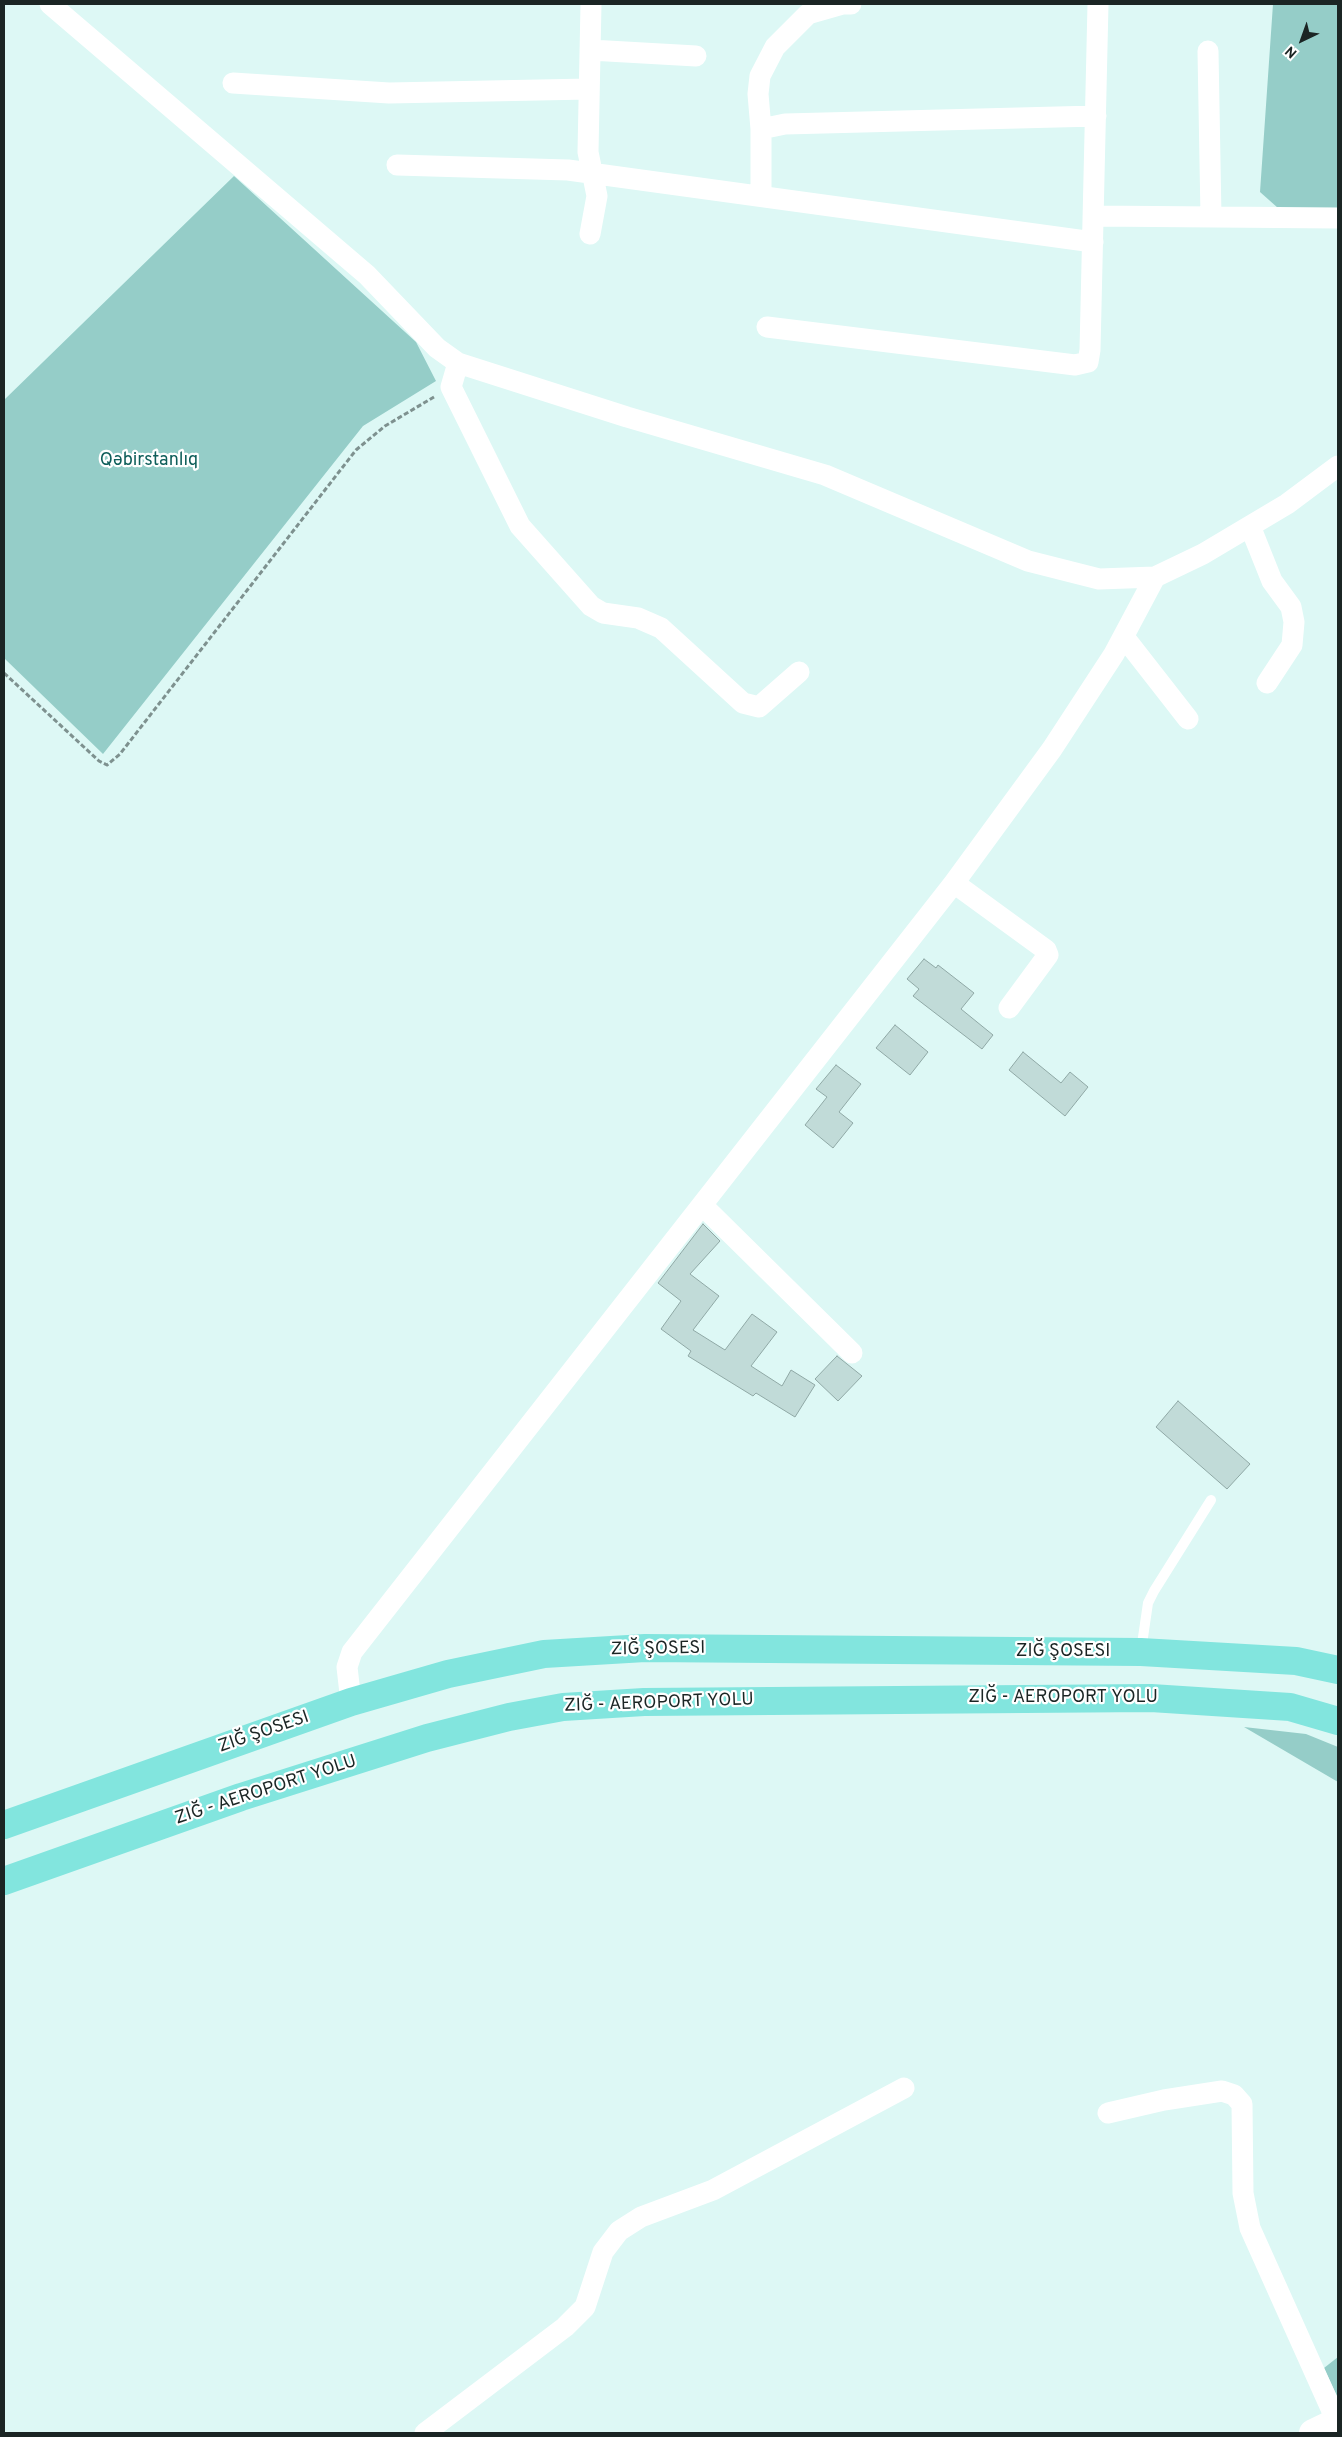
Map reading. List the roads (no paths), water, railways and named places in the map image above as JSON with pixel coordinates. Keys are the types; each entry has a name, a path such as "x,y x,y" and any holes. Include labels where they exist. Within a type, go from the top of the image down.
{"highway":[{"path":"4,1825 351,1702 448,1674 544,1654 645,1648 1141,1652 1296,1661 1338,1670"},
{"path":"4,1881 240,1798 427,1738 509,1717 563,1707 673,1701 1151,1698 1290,1707 1338,1721"}],"main road":[{"path":"1313,2433 1338,2421"}],"street":[{"path":"50,4 366,275 437,348 458,363 628,417 825,475 1028,561 1099,579 1155,577 1203,554 1287,504 1338,466"},
{"path":"590,234 598,196 591,174 588,152 591,4"},
{"path":"761,196 761,128 758,94 760,76 774,47 808,14 842,4 851,4"},
{"path":"767,326 1075,365 1088,362 1090,350 1094,216 1098,4"},
{"path":"590,50 696,56"},
{"path":"1208,51 1211,217"},
{"path":"233,83 389,93 589,89"},
{"path":"761,128 786,124 1096,116"},
{"path":"397,165 568,170 1093,242"},
{"path":"1094,216 1338,218"},
{"path":"458,363 451,388 520,526 591,606 603,613 638,618 661,628 743,703 760,707 799,672"},
{"path":"1250,526 1272,581 1291,607 1294,622 1292,645 1267,683"},
{"path":"351,1702 347,1667 352,1652 954,883 1052,749 1124,637 1155,577"},
{"path":"1124,637 1188,719"},
{"path":"954,883 1046,950 1048,955 1009,1008"},
{"path":"702,1205 852,1353"},
{"path":"425,2433 565,2327 585,2307 602,2252 619,2231 641,2218 713,2190 904,2088"},
{"path":"1108,2113 1164,2100 1222,2090 1234,2095 1242,2104 1243,2193 1250,2228 1338,2421"}],"lane":[{"path":"1141,1652 1151,1597 1211,1500"}],"park label":[{"name":"Qəbirstanlıq","path":"149,461"}]}
